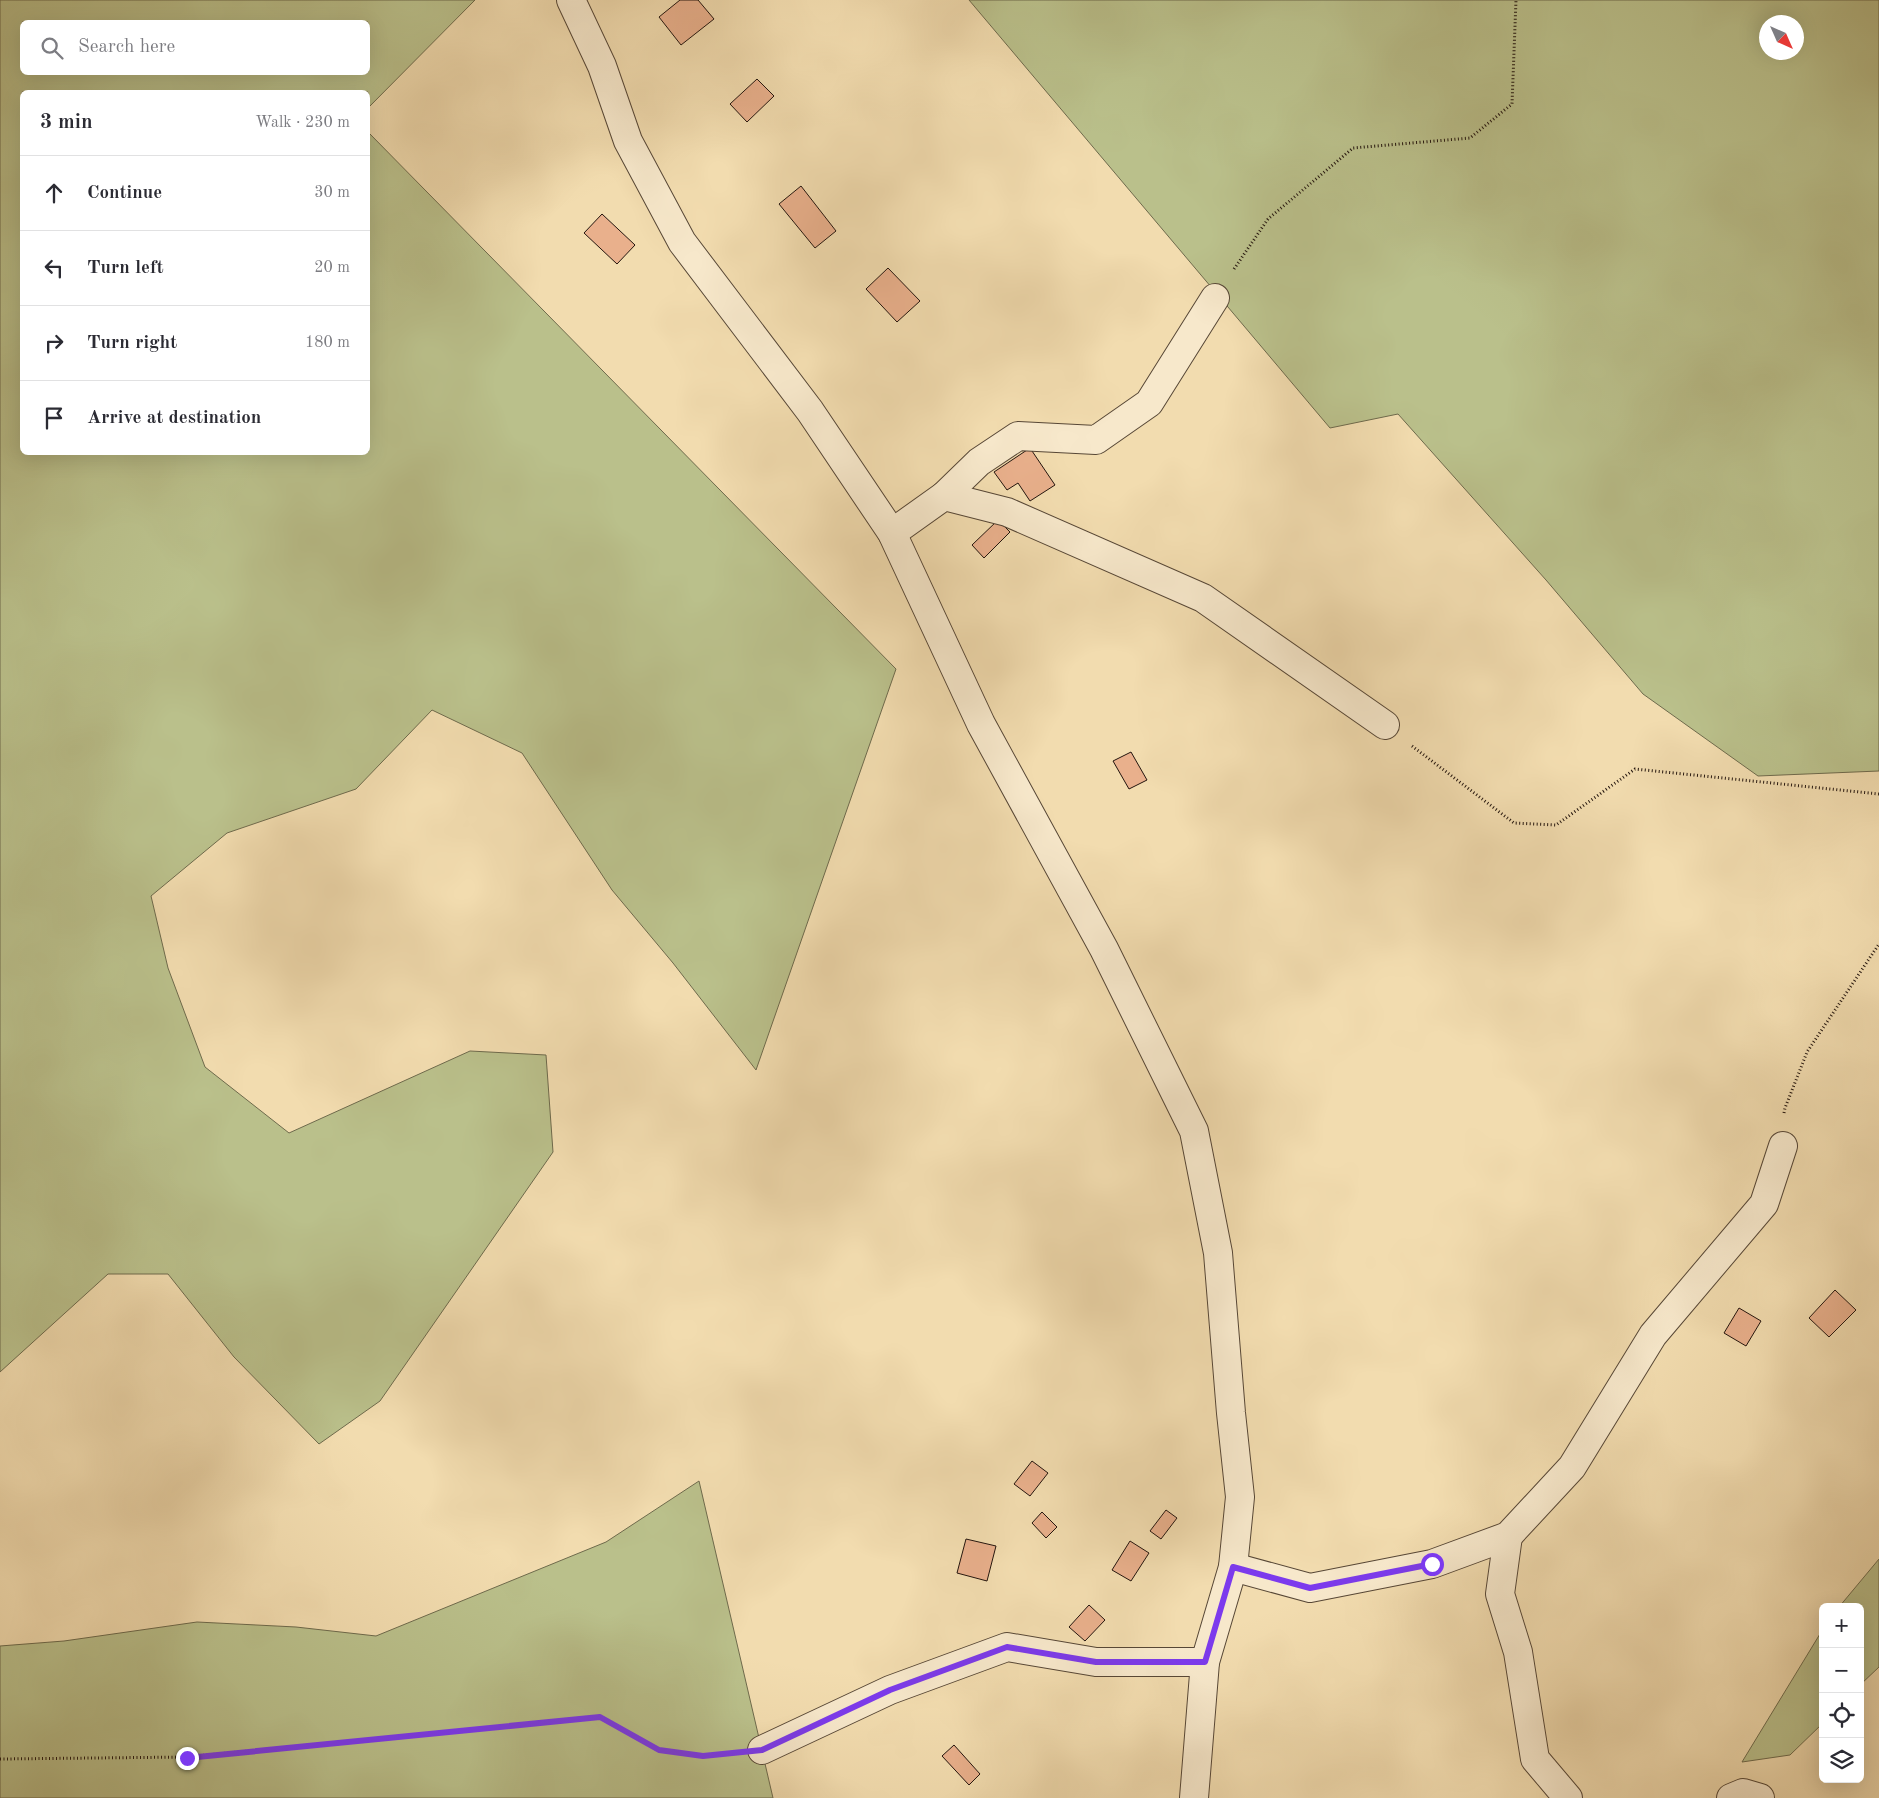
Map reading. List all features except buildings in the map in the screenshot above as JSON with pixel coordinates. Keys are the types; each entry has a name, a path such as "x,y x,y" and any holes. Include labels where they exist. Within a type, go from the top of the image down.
{"street":[{"path":"571,0 602,66 628,141 682,242 810,411 892,534 981,724 1104,949 1194,1132 1218,1253 1240,1497 1233,1567 1205,1662 1194,1798"},
{"path":"892,534 944,496 980,462 1018,436 1096,440 1148,403 1215,298"},
{"path":"944,496 1007,512 1203,598 1385,725"},
{"path":"1233,1567 1310,1588 1432,1564 1508,1536 1572,1467 1652,1335 1764,1204 1783,1146"},
{"path":"1508,1536 1500,1594 1518,1652 1535,1759 1568,1798"},
{"path":"762,1750 890,1690 1007,1647 1096,1662 1205,1662"},
{"path":"1732,1798 1743,1793 1760,1798"}],"path":[{"path":"1215,298 1268,218 1353,148 1470,138 1512,104 1516,0"},
{"path":"1385,725 1514,823 1556,826 1635,769 1879,794"},
{"path":"1783,1146 1785,1108 1807,1052 1879,944"},
{"path":"0,1758 187,1758 600,1717 659,1750 703,1756 762,1750"}],"green space":[{"path":"0,0 475,0 370,106 370,90 20,90 20,455 370,455 370,134 896,669 756,1070 673,963 612,890 522,753 432,710 356,789 227,833 151,896 168,968 205,1067 289,1133 470,1051 546,1055 553,1152 380,1401 319,1444 234,1357 168,1274 108,1274 0,1372"},
{"path":"969,0 1879,0 1879,771 1758,776 1643,694 1546,580 1398,414 1330,428"},
{"path":"699,1481 773,1798 0,1798 0,1646 64,1641 197,1622 296,1627 376,1636 606,1542"},
{"path":"1879,1559 1879,1667 1864,1681 1864,1603 1842,1603"},
{"path":"1819,1636 1819,1727 1790,1755 1742,1762"}],"route":[{"path":"187,1758 600,1717 659,1750 703,1756 762,1750 890,1690 1007,1647 1096,1662 1205,1662 1233,1567 1310,1588 1432,1564"}]}
